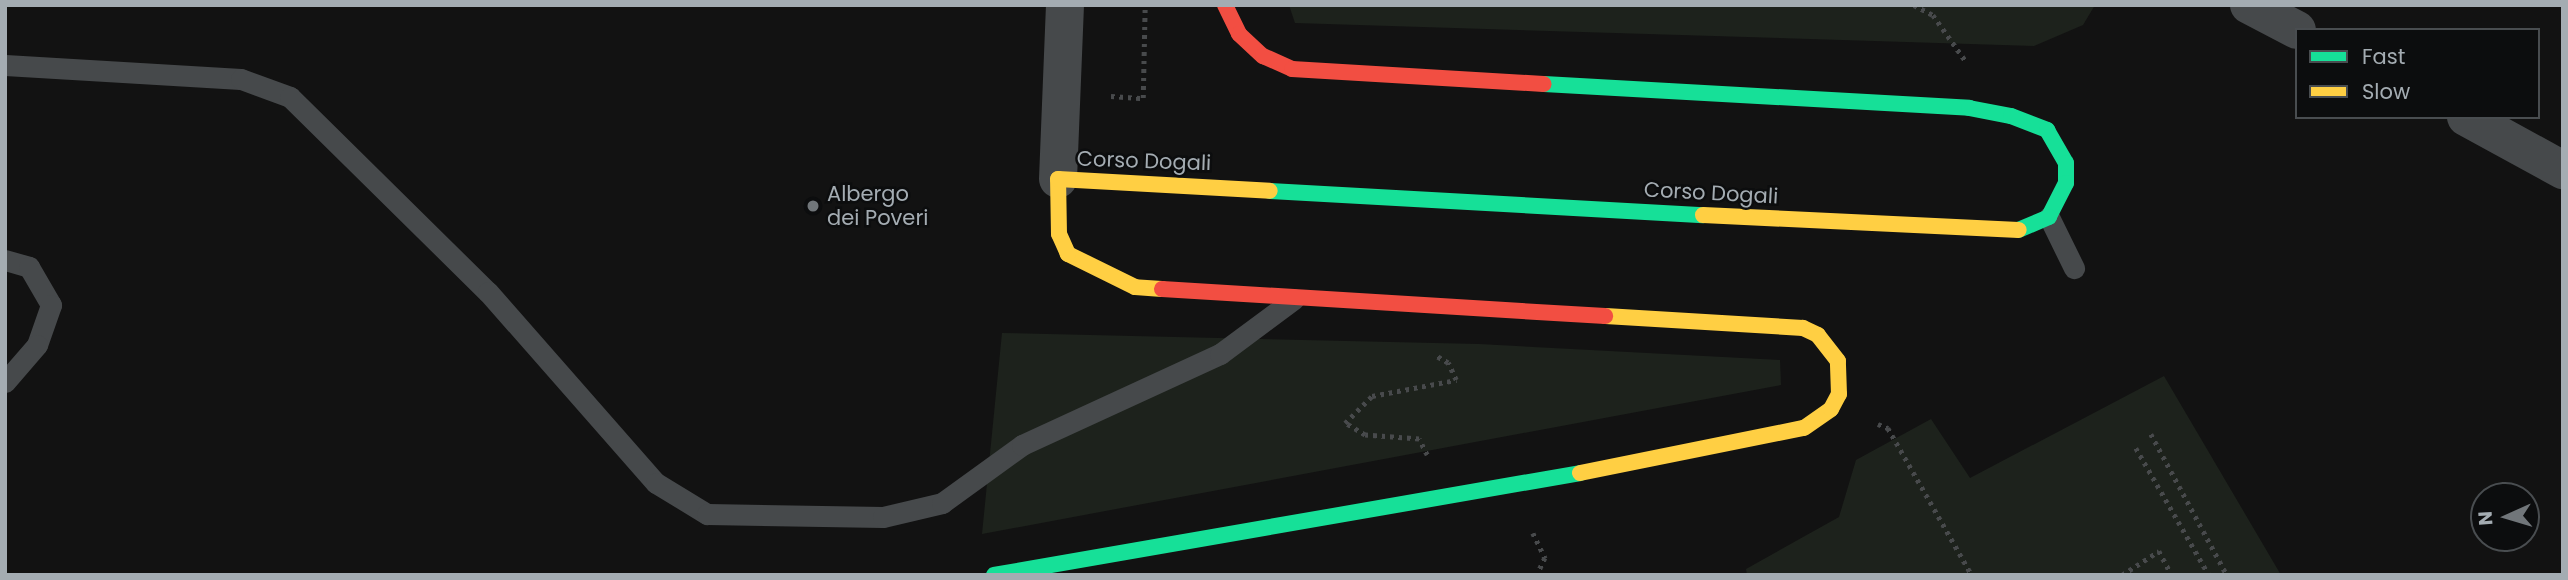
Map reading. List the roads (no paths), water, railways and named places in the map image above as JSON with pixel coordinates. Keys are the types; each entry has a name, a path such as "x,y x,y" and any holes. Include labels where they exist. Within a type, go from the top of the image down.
{"street":[{"path":"1058,180 1065,5"},
{"path":"1225,5 1239,34 1263,56 1292,69 1969,108 2030,120 2059,145 2067,183 2049,217"},
{"path":"2249,5 2295,29"},
{"path":"2470,119 2563,170"},
{"name":"Corso Dogali","path":"994,575 1443,501 1804,428 1831,409 1839,394 1839,361 1818,335 1803,328 1135,287 1083,266 1059,234 1058,180 2014,232 2049,217"}],"lane":[{"path":"5,65 229,78 290,97 488,292 656,483 707,514 883,517 942,502 1022,444 1220,354 1296,298"},
{"path":"2049,217 2074,268"},
{"path":"5,260 29,267 51,305 37,345 5,382"}],"place":[{"name":"Albergo dei Poveri","path":"813,206"}]}
